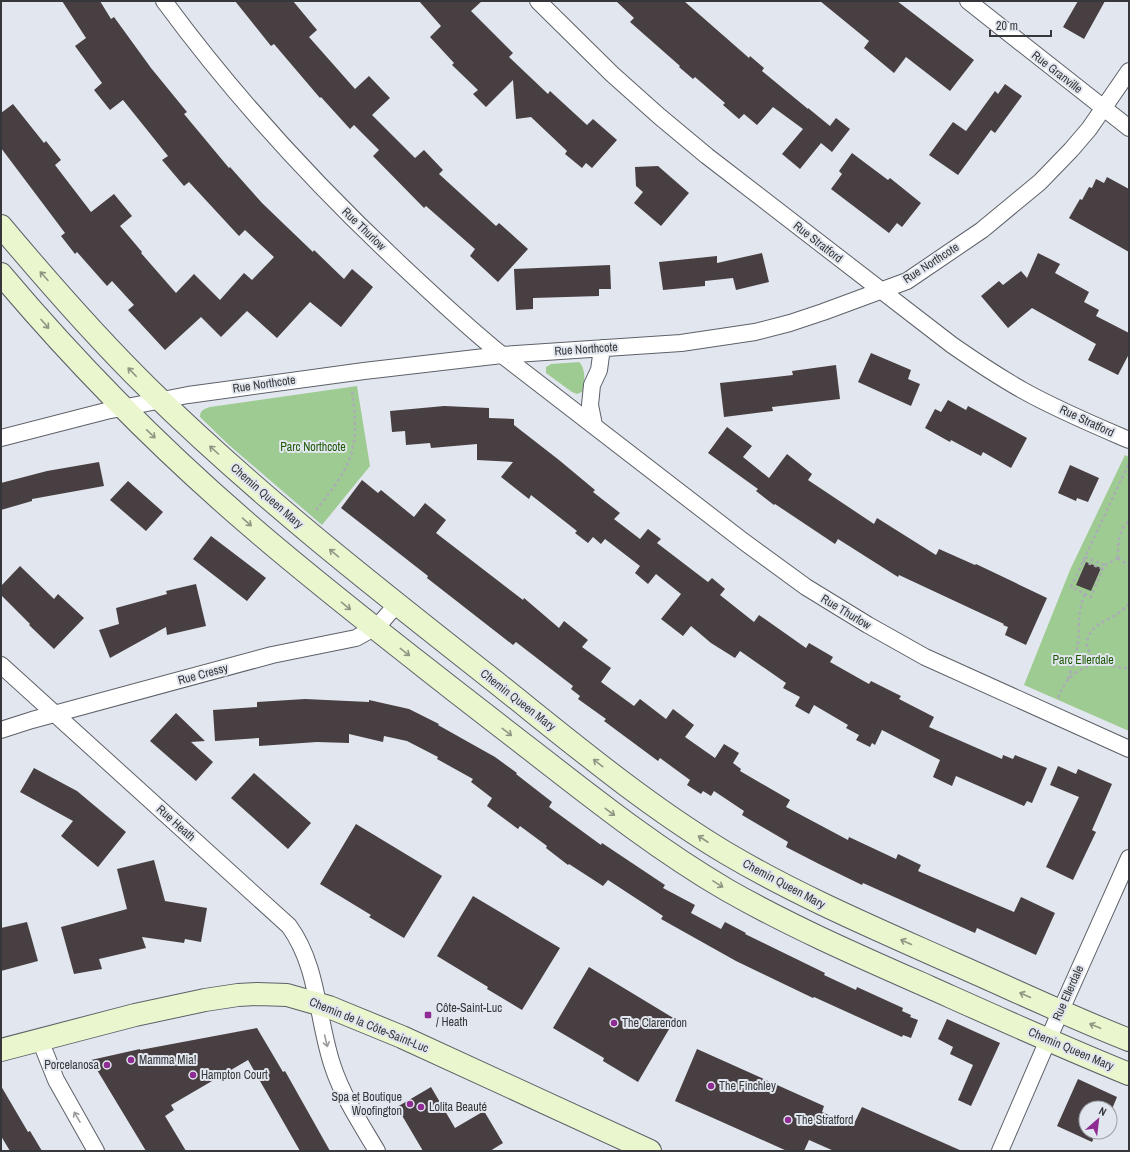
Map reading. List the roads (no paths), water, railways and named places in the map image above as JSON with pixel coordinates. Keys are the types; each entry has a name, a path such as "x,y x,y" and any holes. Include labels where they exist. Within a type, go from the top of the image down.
{"street":[{"name":"Rue Thurlow","path":"164,1 215,67 279,141 348,214 463,323 502,355 772,563 806,587 925,657 1129,749"},
{"name":"Rue Stratford","path":"538,1 612,74 707,156 952,345 984,367 1024,391 1066,412 1129,440"},
{"name":"Rue Granville","path":"968,1 1129,128"},
{"name":"Rue Northcote","path":"1,438 160,399 357,372 502,355 681,343 755,332 824,312 907,281 982,230 1010,208 1055,167 1089,129 1129,71"},
{"name":"Chemin Queen Mary","path":"1,226 86,323 160,399 219,454 303,527 397,604 610,772 657,807 723,851 795,891 838,912 1129,1040"},
{"name":"Chemin Queen Mary","path":"1,274 68,350 123,407 247,523 374,628 612,813 658,846 724,888 780,919 829,943 1048,1040 1129,1074"},
{"path":"594,425 590,405 592,385 599,370 602,348"},
{"name":"Rue Cressy","path":"1,730 272,655 356,638 374,628 397,604"},
{"name":"Rue Heath","path":"1,665 288,926 296,936 310,970 330,1054 340,1085 377,1151"},
{"name":"Rue Ellerdale","path":"1000,1151 1129,858"},
{"name":"Chemin de la Côte-Saint-Luc","path":"1,1050 135,1015 222,997 257,994 287,995 318,1003 402,1036 650,1151"},
{"path":"40,1040 56,1080 96,1151"}],"place":[{"name":"Côte-Saint-Luc / Heath","path":"428,1015"},
{"name":"The Clarendon","path":"614,1023"},
{"name":"Mamma Mia!","path":"131,1060"},
{"name":"Porcelanosa","path":"107,1065"},
{"name":"Hampton Court","path":"193,1075"},
{"name":"The Finchley","path":"711,1086"},
{"name":"Spa et Boutique Woofington","path":"410,1104"},
{"name":"Lolita Beauté","path":"421,1107"},
{"name":"The Stratford","path":"788,1120"}],"park label":[{"name":"Parc Northcote","path":"313,447"},
{"name":"Parc Ellerdale","path":"1083,660"}]}
